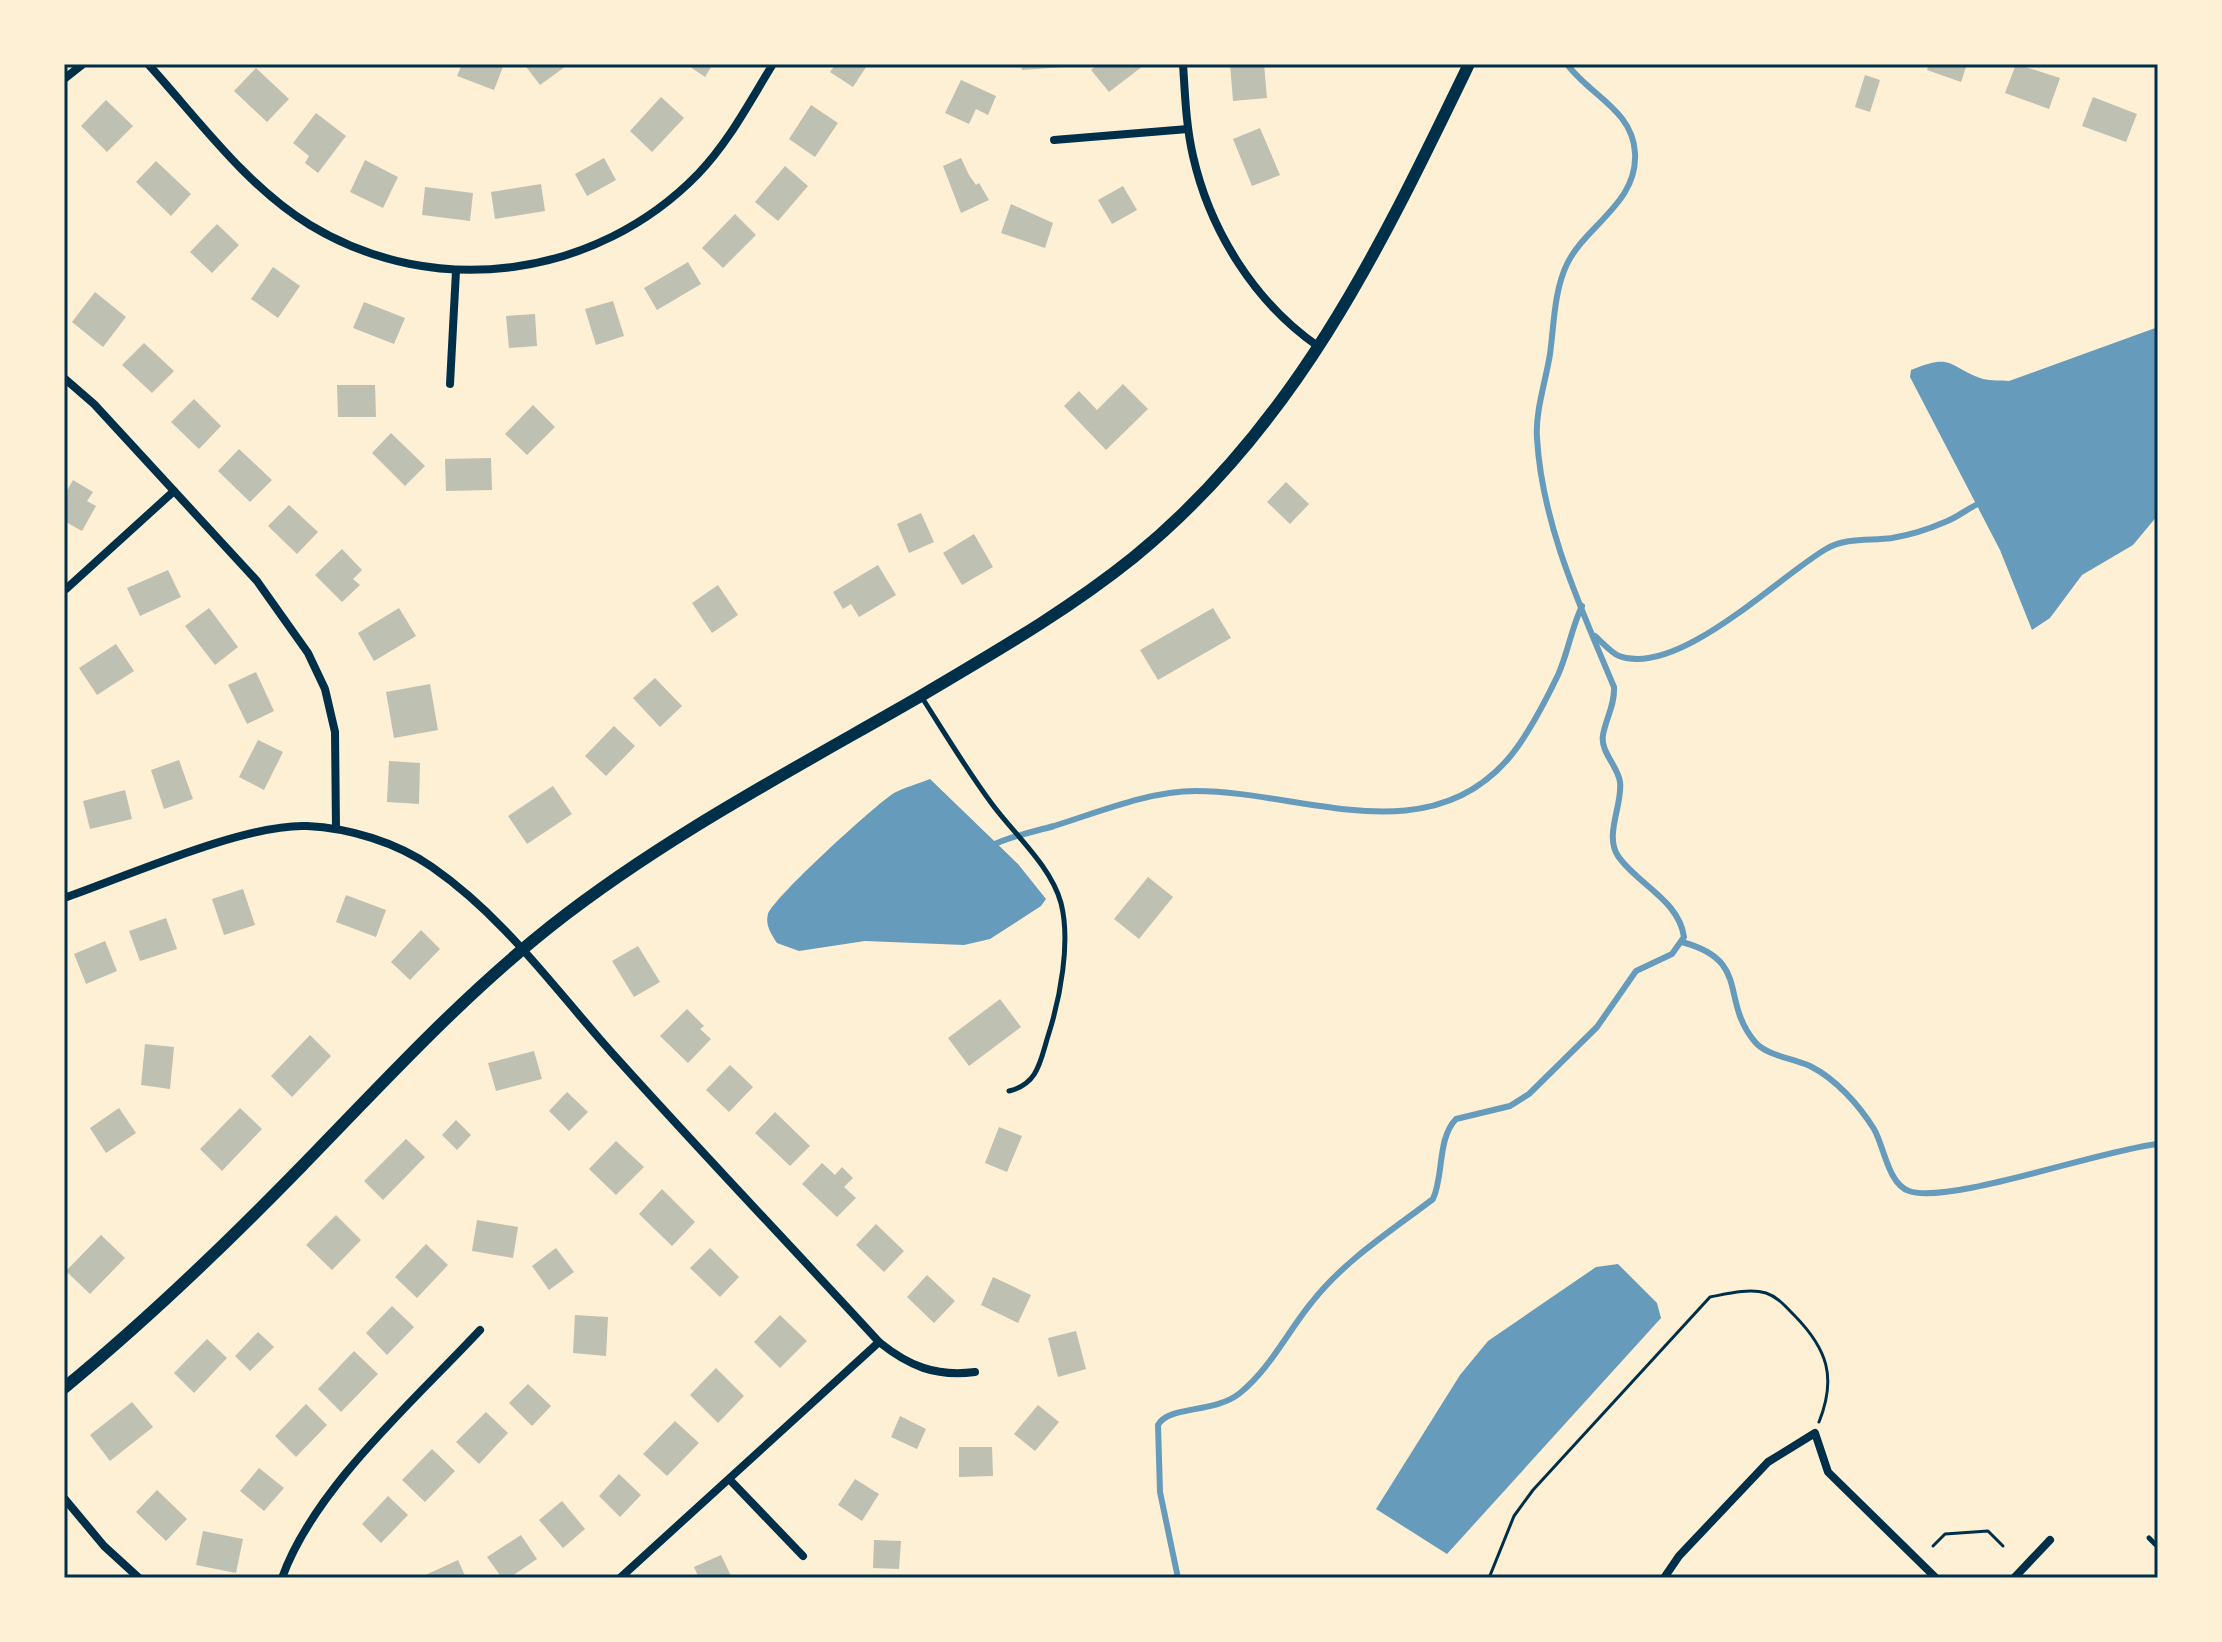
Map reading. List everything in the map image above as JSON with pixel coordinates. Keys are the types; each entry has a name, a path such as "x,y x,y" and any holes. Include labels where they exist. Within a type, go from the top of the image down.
{"street":[{"path":"64,79 83,64"},
{"path":"148,64 244,170 272,197 309,224 378,256 416,266 456,271 496,270 547,262 607,241 643,220 673,198 709,162 773,64"},
{"path":"1183,64 1188,129 1203,194 1238,261 1287,322 1320,348"},
{"path":"64,1388 199,1270 392,1072 523,948 654,853 1051,618 1141,551 1236,459 1320,348 1383,240 1469,64"},
{"path":"1054,140 1188,129"},
{"path":"450,384 456,271"},
{"path":"64,378 94,404 284,615 325,689 335,732 336,829"},
{"path":"66,589 174,491"},
{"path":"64,898 261,832 292,826 336,829 405,851 430,866 523,948 610,1050 879,1342 916,1367 935,1373 975,1372"},
{"path":"282,1578 304,1533 336,1486 480,1330"},
{"path":"620,1578 879,1342"},
{"path":"1664,1578 1679,1556 1768,1462 1815,1433 1828,1472 1936,1578"},
{"path":"730,1480 803,1556"},
{"path":"64,1498 104,1546 139,1578"},
{"path":"2014,1578 2050,1540"}],"lane":[{"path":"921,695 991,802 1052,881 1061,903 1065,931 1052,1026 1035,1078 1024,1087 1009,1091"},
{"path":"2149,1538 2158,1547"}],"path":[{"path":"1489,1578 1514,1516 1533,1490 1710,1297 1762,1291 1776,1297 1817,1339 1825,1360 1828,1385 1827,1403 1815,1433"},
{"path":"1933,1546 1945,1534 1988,1531 2003,1546"}],"water":[{"path":"2158,327 2158,515 2133,545 2082,575 2050,618 2032,630 2000,550 1910,377 1911,370 1943,362 1983,379 2009,381"},
{"path":"930,779 1018,864 1046,899 1041,906 990,939 964,945 865,941 799,951 777,943 767,918 787,890 884,801 898,791"},
{"path":"1618,1264 1657,1303 1661,1318 1447,1554 1376,1509 1460,1375 1488,1341 1596,1267"}],"building":[{"path":"462,64 504,64 494,90 457,76"},
{"path":"524,64 569,64 540,85"},
{"path":"686,64 713,64 705,77"},
{"path":"836,64 868,64 853,87 830,72"},
{"path":"1021,64 1064,64 1065,67 1022,70"},
{"path":"1098,64 1143,66 1109,92 1091,70"},
{"path":"1230,64 1264,64 1267,98 1233,101"},
{"path":"1929,64 1967,64 1961,82 1927,70"},
{"path":"2016,64 2060,78 2049,109 2005,93"},
{"path":"256,68 289,99 267,122 234,91"},
{"path":"1865,75 1880,80 1870,112 1855,107"},
{"path":"961,80 996,96 988,115 976,109 969,124 945,113"},
{"path":"661,97 684,118 652,152 630,131"},
{"path":"2093,97 2137,114 2126,142 2082,126"},
{"path":"106,100 133,126 107,152 81,126"},
{"path":"811,105 838,123 815,157 789,139"},
{"path":"316,113 346,136 318,173 305,163 309,156 293,143"},
{"path":"1260,128 1280,175 1252,186 1233,139"},
{"path":"604,158 616,180 587,196 575,174"},
{"path":"961,158 969,175 976,185 979,183 989,200 961,213 943,166"},
{"path":"365,160 398,177 383,208 350,192"},
{"path":"156,161 191,194 171,216 136,182"},
{"path":"785,166 808,186 778,221 755,202"},
{"path":"541,184 545,211 495,219 491,192"},
{"path":"1123,186 1137,210 1112,224 1098,200"},
{"path":"425,187 473,193 470,221 422,215"},
{"path":"1011,204 1053,223 1045,248 1001,233"},
{"path":"735,214 756,235 723,268 702,248"},
{"path":"217,224 239,245 212,273 190,252"},
{"path":"688,262 701,284 657,310 644,288"},
{"path":"273,267 300,286 278,318 251,299"},
{"path":"95,292 126,317 103,347 72,322"},
{"path":"613,301 624,336 596,345 585,309"},
{"path":"364,302 405,318 394,344 353,328"},
{"path":"535,314 537,346 509,348 506,316"},
{"path":"144,343 174,371 152,393 122,365"},
{"path":"1123,384 1148,409 1106,450 1064,406 1079,391 1097,410"},
{"path":"337,385 375,385 376,417 338,417"},
{"path":"194,399 221,426 199,449 171,422"},
{"path":"533,405 555,427 527,455 505,434"},
{"path":"391,433 425,466 405,486 372,453"},
{"path":"239,449 272,480 250,502 218,471"},
{"path":"491,458 492,490 446,491 445,459"},
{"path":"73,480 93,492 87,501 96,506 82,531 64,521 64,496"},
{"path":"1286,482 1309,504 1290,524 1267,502"},
{"path":"289,505 318,532 297,554 268,526"},
{"path":"921,513 934,542 909,553 897,524"},
{"path":"974,534 993,567 962,585 943,553"},
{"path":"342,549 362,570 353,579 360,585 342,602 315,575"},
{"path":"878,565 896,595 859,617 851,604 843,609 833,592"},
{"path":"168,570 181,597 140,616 127,588"},
{"path":"718,585 738,615 712,633 692,603"},
{"path":"209,608 238,647 215,665 185,626"},
{"path":"399,608 416,636 374,661 358,633"},
{"path":"1213,608 1231,638 1158,680 1140,650"},
{"path":"116,644 134,671 97,695 79,668"},
{"path":"256,672 274,711 247,724 228,685"},
{"path":"655,678 682,706 660,727 633,698"},
{"path":"430,684 438,730 394,738 386,692"},
{"path":"614,726 635,746 606,776 585,756"},
{"path":"258,740 283,752 264,790 239,777"},
{"path":"179,760 193,799 164,809 151,770"},
{"path":"389,761 420,763 419,804 387,802"},
{"path":"553,786 572,814 527,844 508,816"},
{"path":"125,790 132,819 90,829 83,801"},
{"path":"1148,877 1173,897 1139,939 1114,919"},
{"path":"243,889 255,925 224,935 212,899"},
{"path":"346,895 386,910 376,937 336,922"},
{"path":"166,918 177,949 140,961 129,931"},
{"path":"421,930 440,949 410,980 391,962"},
{"path":"105,941 117,971 86,984 74,954"},
{"path":"638,946 660,982 634,997 612,961"},
{"path":"1000,999 1021,1027 969,1066 948,1038"},
{"path":"687,1009 704,1026 700,1029 711,1039 688,1063 660,1036"},
{"path":"310,1035 331,1056 292,1097 271,1076"},
{"path":"145,1044 174,1047 170,1089 141,1085"},
{"path":"534,1051 542,1079 496,1091 488,1063"},
{"path":"730,1065 753,1087 729,1112 706,1090"},
{"path":"567,1092 588,1112 569,1131 549,1111"},
{"path":"119,1108 136,1133 106,1153 90,1128"},
{"path":"240,1108 262,1129 222,1171 200,1149"},
{"path":"775,1112 810,1146 790,1166 755,1133"},
{"path":"456,1120 471,1135 457,1150 442,1135"},
{"path":"999,1127 1022,1136 1007,1172 985,1163"},
{"path":"406,1139 425,1157 383,1200 364,1181"},
{"path":"616,1141 644,1167 616,1195 589,1169"},
{"path":"822,1163 835,1175 842,1167 853,1178 844,1187 856,1198 837,1217 802,1184"},
{"path":"662,1189 695,1222 672,1246 639,1214"},
{"path":"336,1215 361,1240 332,1270 306,1245"},
{"path":"477,1220 518,1227 513,1258 472,1251"},
{"path":"876,1224 904,1251 884,1272 856,1245"},
{"path":"101,1235 125,1258 90,1294 66,1271"},
{"path":"426,1244 448,1265 417,1298 395,1277"},
{"path":"556,1248 574,1272 549,1290 532,1266"},
{"path":"710,1248 739,1277 720,1297 690,1268"},
{"path":"927,1275 955,1301 934,1323 907,1297"},
{"path":"993,1277 1031,1295 1018,1323 981,1305"},
{"path":"392,1306 414,1327 387,1355 366,1333"},
{"path":"575,1315 608,1317 606,1356 573,1353"},
{"path":"780,1315 807,1341 780,1368 754,1342"},
{"path":"1076,1331 1086,1369 1058,1377 1048,1338"},
{"path":"258,1332 274,1347 250,1371 235,1356"},
{"path":"207,1339 227,1358 194,1393 174,1373"},
{"path":"354,1351 378,1374 341,1412 318,1389"},
{"path":"716,1368 744,1396 718,1423 690,1395"},
{"path":"528,1384 551,1406 532,1426 509,1403"},
{"path":"132,1402 153,1427 110,1461 90,1435"},
{"path":"306,1404 327,1425 296,1457 275,1436"},
{"path":"1038,1405 1059,1422 1035,1451 1014,1434"},
{"path":"486,1412 508,1433 479,1464 456,1442"},
{"path":"900,1416 926,1429 917,1449 891,1437"},
{"path":"675,1421 699,1443 667,1476 643,1454"},
{"path":"959,1447 992,1447 993,1476 959,1477"},
{"path":"432,1449 455,1471 425,1502 402,1480"},
{"path":"259,1468 284,1488 264,1511 240,1491"},
{"path":"619,1474 641,1495 620,1517 599,1496"},
{"path":"855,1479 879,1494 862,1521 838,1505"},
{"path":"157,1490 187,1519 166,1541 136,1512"},
{"path":"388,1496 408,1515 381,1543 362,1524"},
{"path":"562,1501 585,1529 563,1548 539,1520"},
{"path":"203,1531 243,1539 236,1573 196,1565"},
{"path":"521,1535 537,1559 509,1578 502,1578 487,1557"},
{"path":"874,1540 901,1541 899,1569 873,1568"},
{"path":"721,1555 732,1578 699,1578 694,1567"},
{"path":"458,1560 466,1578 419,1578"}],"waterway":[{"path":"1178,1578 1160,1492 1158,1425 1172,1415 1229,1400 1251,1383 1325,1287 1369,1247 1433,1199 1443,1147 1456,1119 1510,1106 1529,1094 1597,1027 1636,971 1672,954 1684,937 1681,924 1666,902 1626,866 1614,848 1613,829 1620,782 1603,741 1614,687 1565,566 1540,470 1538,418 1559,285 1576,250 1620,200 1634,171 1635,153 1627,125 1567,64"},
{"path":"1595,636 1619,656 1643,659 1669,652 1727,621 1834,545 1919,532 1983,502"},
{"path":"991,846 1124,803 1178,792 1236,794 1360,811 1400,811 1439,804 1475,788 1515,750 1558,675 1582,606"},
{"path":"1682,942 1704,950 1718,960 1731,983 1744,1026 1760,1047 1820,1071 1854,1102 1878,1136 1896,1181 1909,1191 1929,1193 1991,1184 2158,1144"}]}
